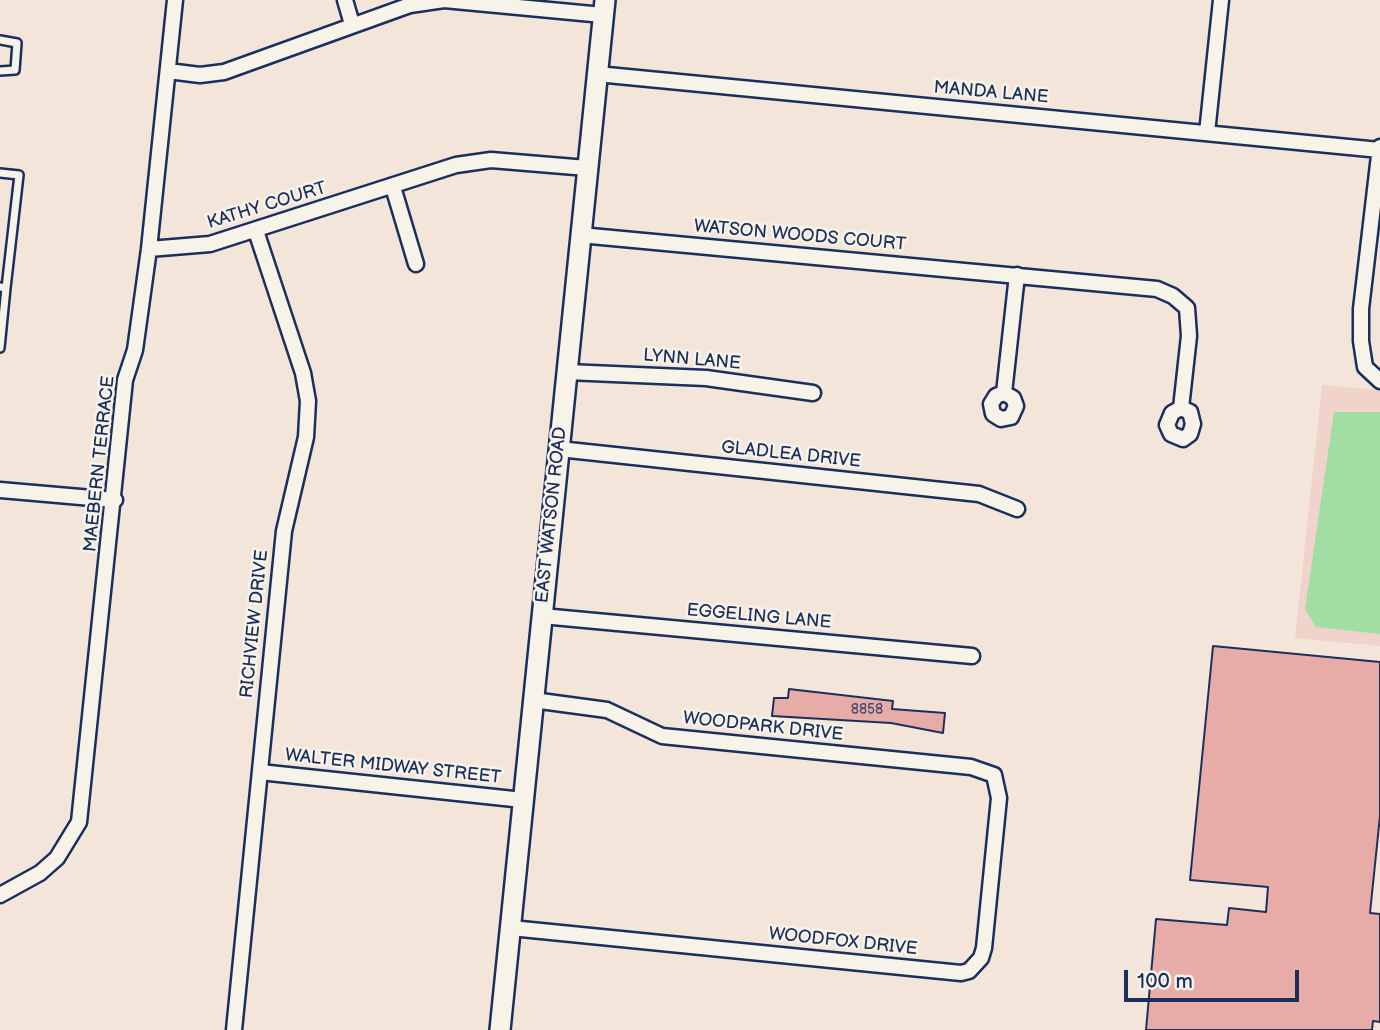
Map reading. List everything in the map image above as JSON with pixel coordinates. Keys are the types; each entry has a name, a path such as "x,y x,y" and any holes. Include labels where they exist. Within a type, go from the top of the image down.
{"street":[{"name":"MAEBERN TERRACE","path":"0,895 40,873 57,858 79,822 115,500 125,380 135,350 149,249 175,0"},
{"path":"345,0 352,24"},
{"path":"168,71 200,75 224,72 410,5 444,0 604,7"},
{"path":"1207,133 1221,0"},
{"name":"EAST WATSON ROAD","path":"500,1030 604,7"},
{"name":"MANDA LANE","path":"597,74 1380,149"},
{"path":"1379,381 1365,367 1361,309 1380,149"},
{"name":"KATHY COURT","path":"149,249 210,244 456,165 491,160 587,168"},
{"path":"393,187 416,264"},
{"name":"RICHVIEW DRIVE","path":"234,1030 284,531 306,437 308,401 303,373 256,231"},
{"name":"WATSON WOODS COURT","path":"580,235 1157,289 1173,296 1187,308 1189,336 1181,408"},
{"path":"1004,393 1017,275"},
{"name":"LYNN LANE","path":"567,372 706,378 813,393"},
{"name":"GLADLEA DRIVE","path":"559,449 979,494 1017,509"},
{"path":"0,490 115,500"},
{"name":"EGGELING LANE","path":"542,616 972,656"},
{"name":"WOODPARK DRIVE","path":"533,700 607,710 662,736 971,767 994,775"},
{"name":"WALTER MIDWAY STREET","path":"260,772 523,800"},
{"name":"WOODFOX DRIVE","path":"510,928 969,971 981,958 984,948 999,798 994,775"}],"lane":[{"path":"0,40 17,43 15,71 0,71"},
{"path":"0,173 19,175 3,287 0,348"}],"shaded area":[{"path":"1322,385 1380,390 1380,646 1295,638"}],"green space":[{"path":"1334,412 1380,412 1380,634 1316,627 1305,609"}],"building":[{"path":"1213,646 1380,662 1380,816 1370,913 1380,914 1380,1022 1373,1021 1372,1030 1146,1030 1156,919 1227,925 1229,908 1266,912 1268,887 1190,880"},
{"path":"789,689 893,701 892,709 945,713 943,733 891,723 772,716 774,698 788,698"}]}
